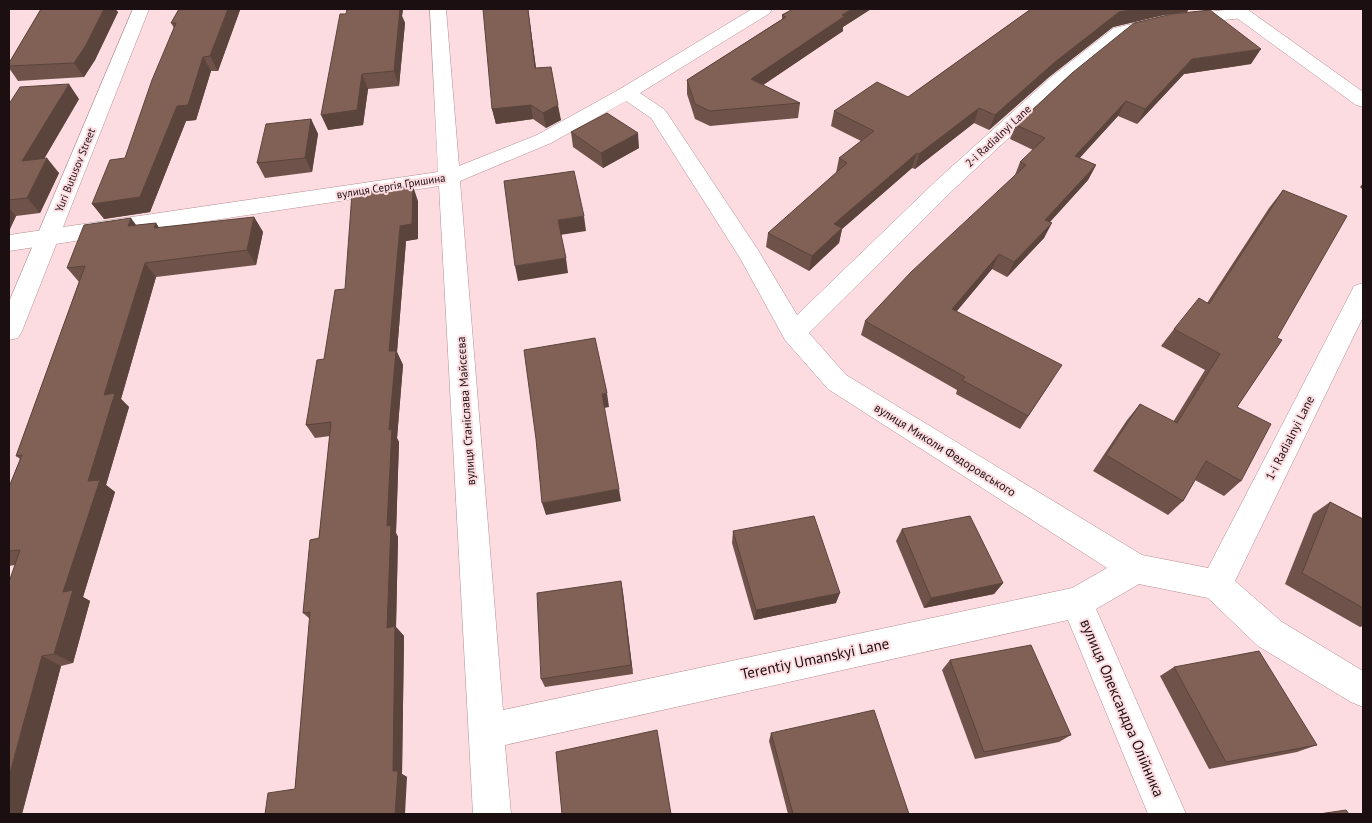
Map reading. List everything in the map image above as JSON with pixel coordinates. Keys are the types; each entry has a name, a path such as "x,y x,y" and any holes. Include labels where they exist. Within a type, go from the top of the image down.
{"street":[{"name":"Yuri Butusov Street","path":"9,331 141,9"},
{"name":"вулиця Станіслава Майсєєва","path":"438,9 451,177 492,814"},
{"name":"вулиця Сергія Гришина","path":"9,243 451,177 544,140 627,93 764,9"},
{"path":"1239,11 1363,101"},
{"name":"2-i Radialnyi Lane","path":"794,333 945,185 1057,82 1120,32 1164,22 1239,11"},
{"name":"вулиця Миколи Федоровського","path":"627,93 658,114 750,256 794,333 837,382 1136,569 1216,585"},
{"name":"1-i Radialnyi Lane","path":"1216,585 1363,292"},
{"name":"Terentiy Umanskyi Lane","path":"487,731 1077,602 1136,569"},
{"path":"1216,585 1270,634 1363,690"},
{"name":"вулиця Олександра Олійника","path":"1077,602 1167,814"}],"building":[{"path":"41,9 104,9 86,45 74,63 9,66 9,63"},
{"path":"179,9 228,9 210,56 203,57 188,105 177,106 140,197 92,204 110,160 125,158 152,80 176,23 171,23"},
{"path":"347,9 400,9 394,71 362,74 357,110 321,115 340,14 346,14"},
{"path":"483,9 528,9 535,68 551,67 558,105 543,113 531,105 492,109"},
{"path":"793,9 852,9 842,15 845,16 751,79 800,103 710,111 695,104 687,80 786,17 782,15"},
{"path":"1031,9 1134,9 1119,12 1055,62 995,115 979,108 919,154 917,153 834,224 842,228 812,256 768,233 847,163 839,158 874,131 834,111 877,82 908,97"},
{"path":"1210,10 1261,49 1192,59 1145,109 1126,101 1075,156 1096,165 1045,220 1052,223 1014,262 999,254 952,309 1062,365 1028,416 962,380 965,377 865,321 911,272 1026,165 1020,162 1045,138 1016,125 1072,73 1134,23 1172,14"},
{"path":"69,84 22,161 47,158 27,198 9,200 9,104 20,87"},
{"path":"607,113 638,133 601,153 571,132"},
{"path":"311,119 305,158 257,163 266,124"},
{"path":"574,171 584,216 558,220 566,258 515,266 504,181"},
{"path":"413,186 412,224 400,226 389,351 396,351 389,430 392,429 387,526 391,525 387,628 395,626 393,771 398,771 395,814 265,814 268,793 295,789 310,612 303,613 310,540 319,538 331,422 306,425 317,360 324,359 335,290 345,289 352,193"},
{"path":"1283,190 1347,216 1277,338 1282,340 1237,407 1271,424 1241,481 1206,461 1183,501 1106,455 1140,404 1177,423 1220,354 1174,329 1199,298 1209,304"},
{"path":"254,217 247,250 145,263 104,395 115,393 88,481 100,480 63,592 73,590 54,654 42,656 9,776 9,582 20,550 9,551 9,487 22,455 16,456 85,266 67,268 84,225 131,218 128,226 156,223 154,228"},
{"path":"595,338 607,393 602,394 619,489 542,503 536,439 524,350"},
{"path":"1330,502 1363,519 1363,608 1302,573"},
{"path":"814,516 840,593 756,610 733,531"},
{"path":"970,516 1003,583 931,598 902,529"},
{"path":"621,581 631,665 541,679 537,593"},
{"path":"1031,645 1071,735 984,752 950,660"},
{"path":"1259,651 1317,745 1226,762 1174,667"},
{"path":"874,710 909,814 793,814 771,733"},
{"path":"657,730 671,814 562,814 556,752"},
{"path":"1346,810 1349,814 1319,814"}]}
